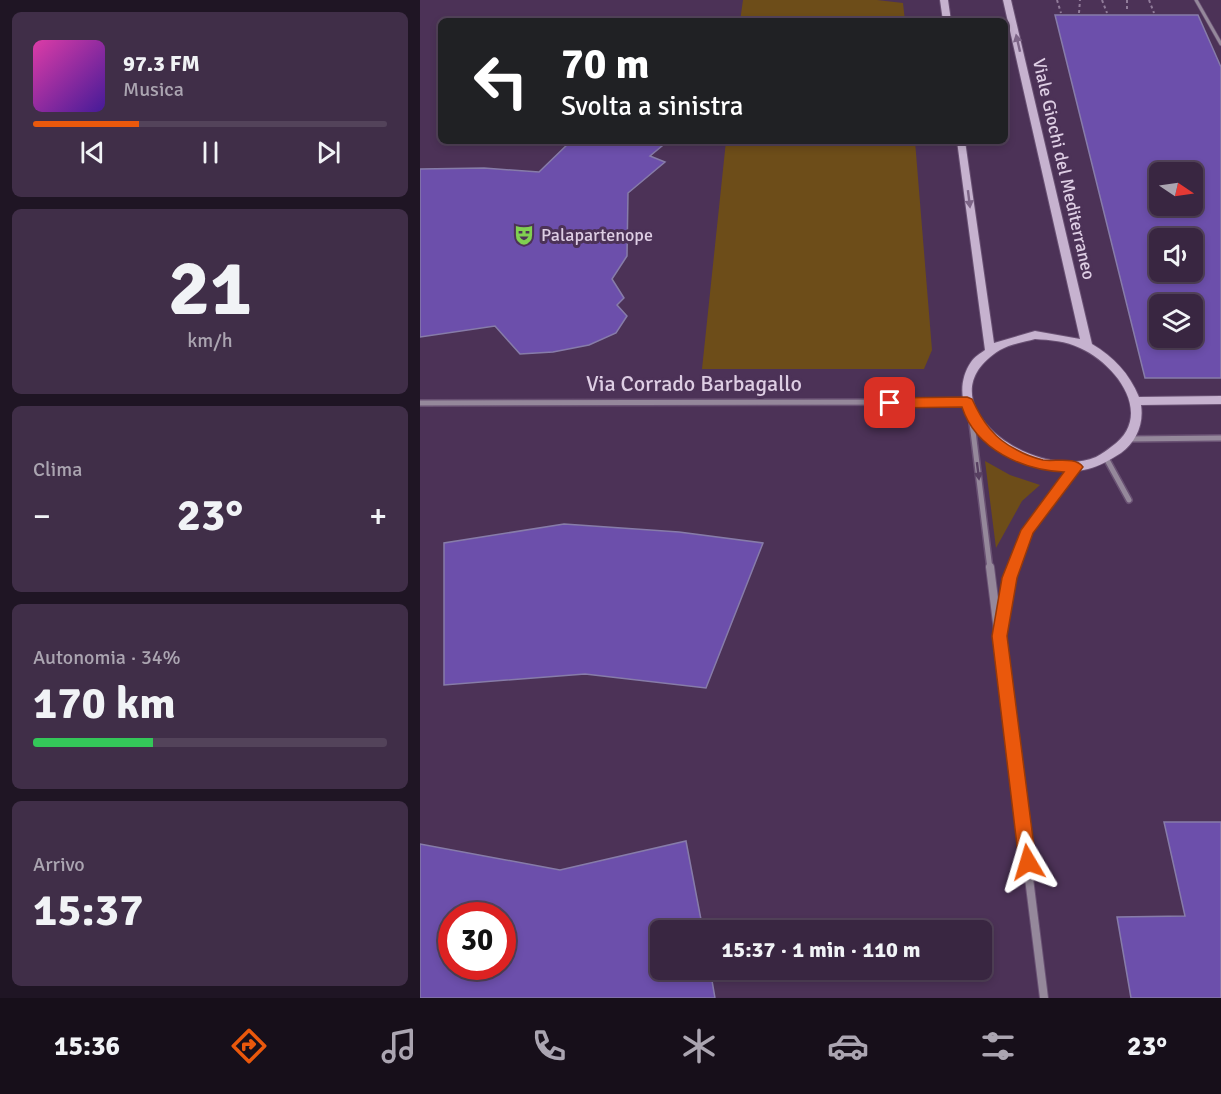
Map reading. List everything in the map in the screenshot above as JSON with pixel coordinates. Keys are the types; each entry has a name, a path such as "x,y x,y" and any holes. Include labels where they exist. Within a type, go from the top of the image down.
{"main road":[{"path":"944,0 947,18"},
{"name":"Viale Giochi del Mediterraneo","path":"1008,0 1087,346"},
{"path":"961,144 990,349"},
{"path":"1035,335 1061,338 1087,346 1110,360 1127,380 1136,401 1136,421 1128,439 1106,458 1076,467 1043,465 1012,454 986,436 969,408 967,382 975,363 990,349 1011,339 1035,335"},
{"path":"1136,401 1221,400"}],"street":[{"name":"Via Corrado Barbagallo","path":"420,403 969,408"},
{"path":"969,408 1044,998"},
{"path":"1128,439 1221,438"},
{"path":"1106,458 1129,500"},
{"path":"999,636 1010,578 1028,530 1076,467"}],"lane":[{"path":"1196,0 1221,44"}],"path":[{"path":"1057,0 1061,13"},
{"path":"1079,13 1080,0"},
{"path":"1102,0 1107,13"},
{"path":"1127,0 1127,12"},
{"path":"1149,0 1154,13"}],"shaded area":[{"path":"743,0 877,0 903,3 905,18 740,18"},
{"path":"726,144 915,144 932,350 924,369 702,369"},
{"path":"985,461 1010,475 1040,485 1022,501 996,548"}],"building":[{"path":"1055,15 1198,15 1221,67 1221,378 1145,378"},
{"name":"Palapartenope","path":"568,144 664,144 650,156 665,162 628,193 627,256 612,279 624,298 617,305 627,316 616,333 589,345 553,352 520,354 495,326 420,337 420,169 484,168 539,172"},
{"path":"564,524 679,532 763,543 706,688 585,674 444,685 444,543"},
{"path":"1164,822 1221,822 1221,998 1131,998 1117,917 1185,916"},
{"path":"686,841 701,920 650,920 650,980 712,980 715,998 420,998 420,844 560,870"}],"place":[{"name":"Palapartenope","path":"524,235"}],"route":[{"path":"890,403 967,402 971,413 986,436 1012,454 1043,465 1076,467 1028,530 1010,578 999,636 1028,862"}]}
